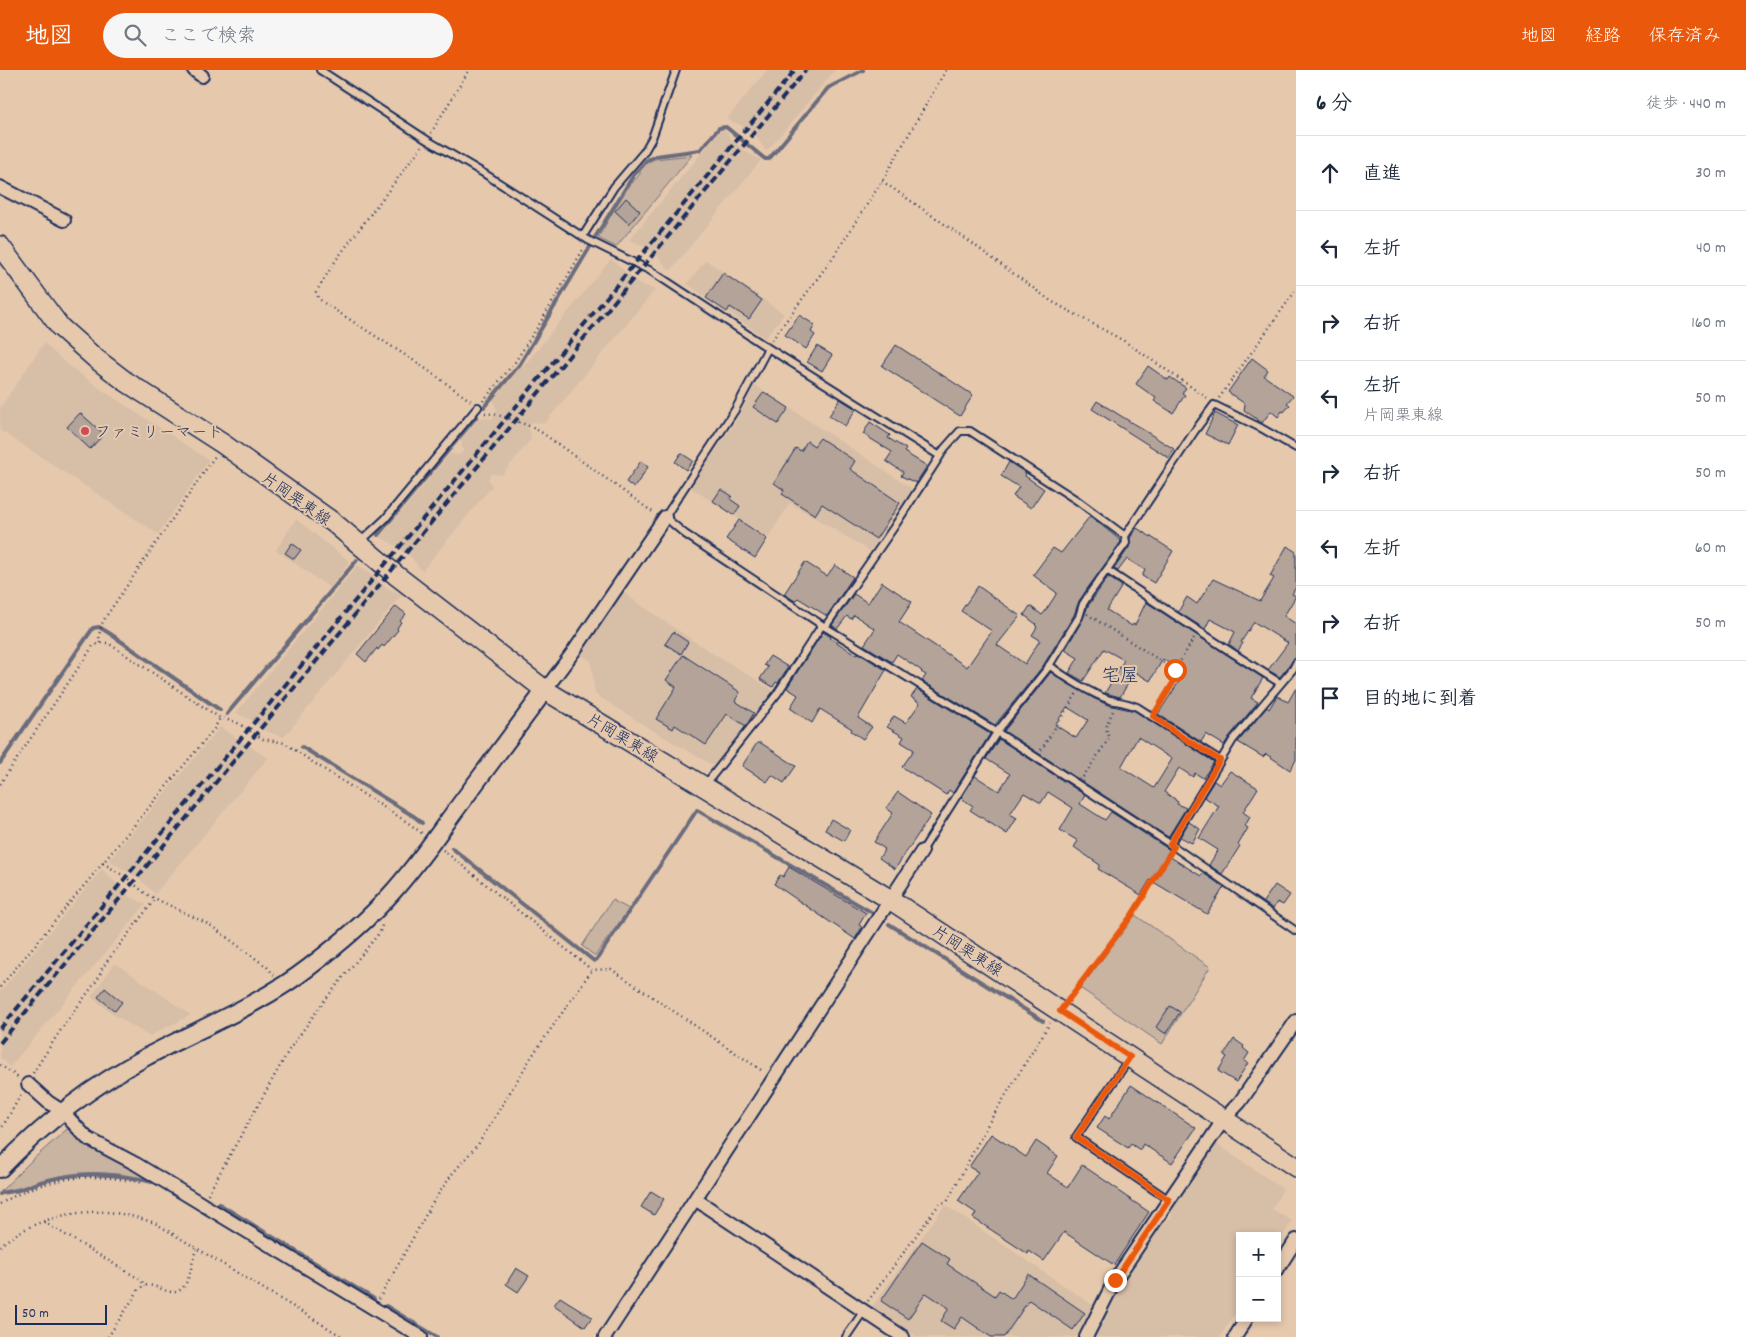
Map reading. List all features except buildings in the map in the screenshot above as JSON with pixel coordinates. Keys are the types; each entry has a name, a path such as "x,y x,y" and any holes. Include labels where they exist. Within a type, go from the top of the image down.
{"main road":[{"name":"片岡栗東線","path":"0,246 60,327 125,381 222,444 334,523 397,576 545,690 892,900 1296,1167"}],"street":[{"path":"0,187 64,220"},
{"path":"0,1169 28,1140 62,1111 100,1085 145,1058 257,1001 283,985 308,968 361,924 391,894 433,842 574,651 665,517"},
{"path":"605,1337 892,900 922,851"},
{"path":"1086,1337 1115,1280 1224,1119 1240,1102 1296,1021"},
{"path":"27,1084 62,1111 87,1138 109,1148 165,1181 421,1337"},
{"path":"694,1199 903,1337"},
{"path":"1281,1264 1296,1240"},
{"path":"1235,1337 1244,1322"}],"lane":[{"path":"320,70 427,140 485,174 585,238 651,271 768,348 940,456"},
{"path":"585,238 614,187 644,152 652,138 676,70"},
{"path":"768,348 735,410 665,517 685,534 824,626 1036,757 1172,845 1296,931"},
{"path":"922,851 997,733 1049,665 1081,612 1083,604 1126,543 1125,536 1194,432 1214,406 1261,428 1296,448"},
{"path":"358,544 384,519 478,407"},
{"path":"704,786 777,694 894,527 940,456 960,431 970,431 1078,501 1125,536"},
{"path":"1108,570 1140,594 1169,610 1280,684"},
{"path":"1172,845 1233,740 1293,669 1296,662"},
{"path":"1049,665 1100,696 1137,707 1220,760"},
{"path":"1130,1057 1076,1137 1169,1200"},
{"path":"846,1337 863,1311"}],"path":[{"path":"469,70 427,140 336,260 316,292 318,298 419,364 478,407 482,413 494,414 541,432 657,515 665,517"},
{"path":"768,348 834,256 882,181 946,70"},
{"path":"882,181 1051,301 1124,341 1212,402 1214,406 1296,290"},
{"path":"478,407 515,362 542,320 585,238"},
{"path":"100,643 99,636 103,621 222,444"},
{"path":"1081,612 1090,614 1179,673 1153,716"},
{"path":"1175,670 1198,631"},
{"path":"0,784 93,646 100,643 108,643 220,718 236,722 263,739 285,743 407,822 592,970 611,969 774,1079"},
{"path":"1036,757 1082,685"},
{"path":"1078,785 1110,737 1106,732 1106,728 1118,701"},
{"path":"0,987 214,729 220,718"},
{"path":"863,1311 940,1203 947,1202 988,1124 1052,1020 1132,915 1172,845"},
{"path":"103,863 127,878 146,894 210,925 267,967 283,985"},
{"path":"0,1131 62,1028 100,976 101,970 108,960 155,899"},
{"path":"202,1204 289,1050 324,1001 380,932 384,920"},
{"path":"374,1308 433,1202 453,1173 479,1143 532,1056 592,970"},
{"path":"0,1065 27,1084"},
{"path":"0,1204 23,1191 71,1179 97,1176 157,1186 165,1181"},
{"path":"0,1246 26,1229 78,1213 107,1212 137,1218 155,1224 343,1337"},
{"path":"44,1222 141,1280 145,1286"},
{"path":"108,1337 138,1291 145,1286 151,1285 170,1292 185,1286 196,1248"}],"shaded area":[{"path":"767,70 835,70 768,150 765,150 757,137 742,126 727,119"},
{"path":"725,130 731,139 745,151 761,160 670,271 659,258 644,246 629,240 720,131"},
{"path":"692,155 616,247 598,238 624,192 647,163 654,159"},
{"path":"611,259 638,283 655,290 545,423 532,422 527,428 530,430 531,439 502,475 491,474 488,479 492,486 422,571 411,557 380,537 450,454 459,455 463,451 461,440 479,418 492,419 497,411 493,400 520,368 523,367"},
{"path":"706,260 784,314 765,338 687,284"},
{"path":"44,343 64,362 102,390 209,460 158,534 0,430 0,408"},
{"path":"755,385 913,489 870,551 790,503 768,538 690,487 735,422"},
{"path":"296,519 350,562 330,588 276,550"},
{"path":"358,565 368,571 387,588 402,594 284,737 265,731 251,720 236,713"},
{"path":"622,592 695,642 773,690 714,766 595,694 591,661 582,655"},
{"path":"220,727 268,758 155,894 142,881 109,860"},
{"path":"102,869 130,897 146,904 10,1067 0,1057 0,992"},
{"path":"612,900 629,909 595,956 582,946"},
{"path":"1135,915 1210,967 1162,1044 1080,988"},
{"path":"115,963 191,1015 149,1036 116,1016 91,997"},
{"path":"67,1129 89,1146 153,1180 119,1174 84,1173 61,1176 1,1191"},
{"path":"1215,1143 1283,1189 1272,1209 1292,1221 1281,1239 1281,1232 1236,1232 1236,1312 1220,1337 1091,1337 1126,1274 1160,1225 1172,1217 1171,1211"},
{"path":"945,1205 1094,1306 1076,1337 917,1337 872,1307"}],"waterway":[{"path":"594,239 633,176 647,160 656,156 700,150 719,128 726,127 765,159 769,159 828,88 863,70"},
{"path":"484,407 520,364 590,247"},
{"path":"378,535 477,416"},
{"path":"227,714 357,560"},
{"path":"0,763 93,628 99,627 109,633 220,710"},
{"path":"302,747 422,823"},
{"path":"452,848 594,961 697,810 871,912"},
{"path":"889,924 1043,1021"},
{"path":"0,1194 41,1182 71,1176 112,1175 152,1182"},
{"path":"219,1204 374,1299"},
{"path":"386,1306 437,1337"}],"railway":[{"path":"0,1029 795,70"},
{"path":"0,1043 806,70"}],"place":[{"name":"ファミリーマート","path":"85,431"}],"district":[{"name":"宅屋","path":"1120,674"}],"route":[{"path":"1115,1280 1169,1200 1076,1137 1130,1057 1060,1011 1144,898 1174,847 1170,844 1220,760 1176,733 1153,716 1179,673 1175,670"}]}
